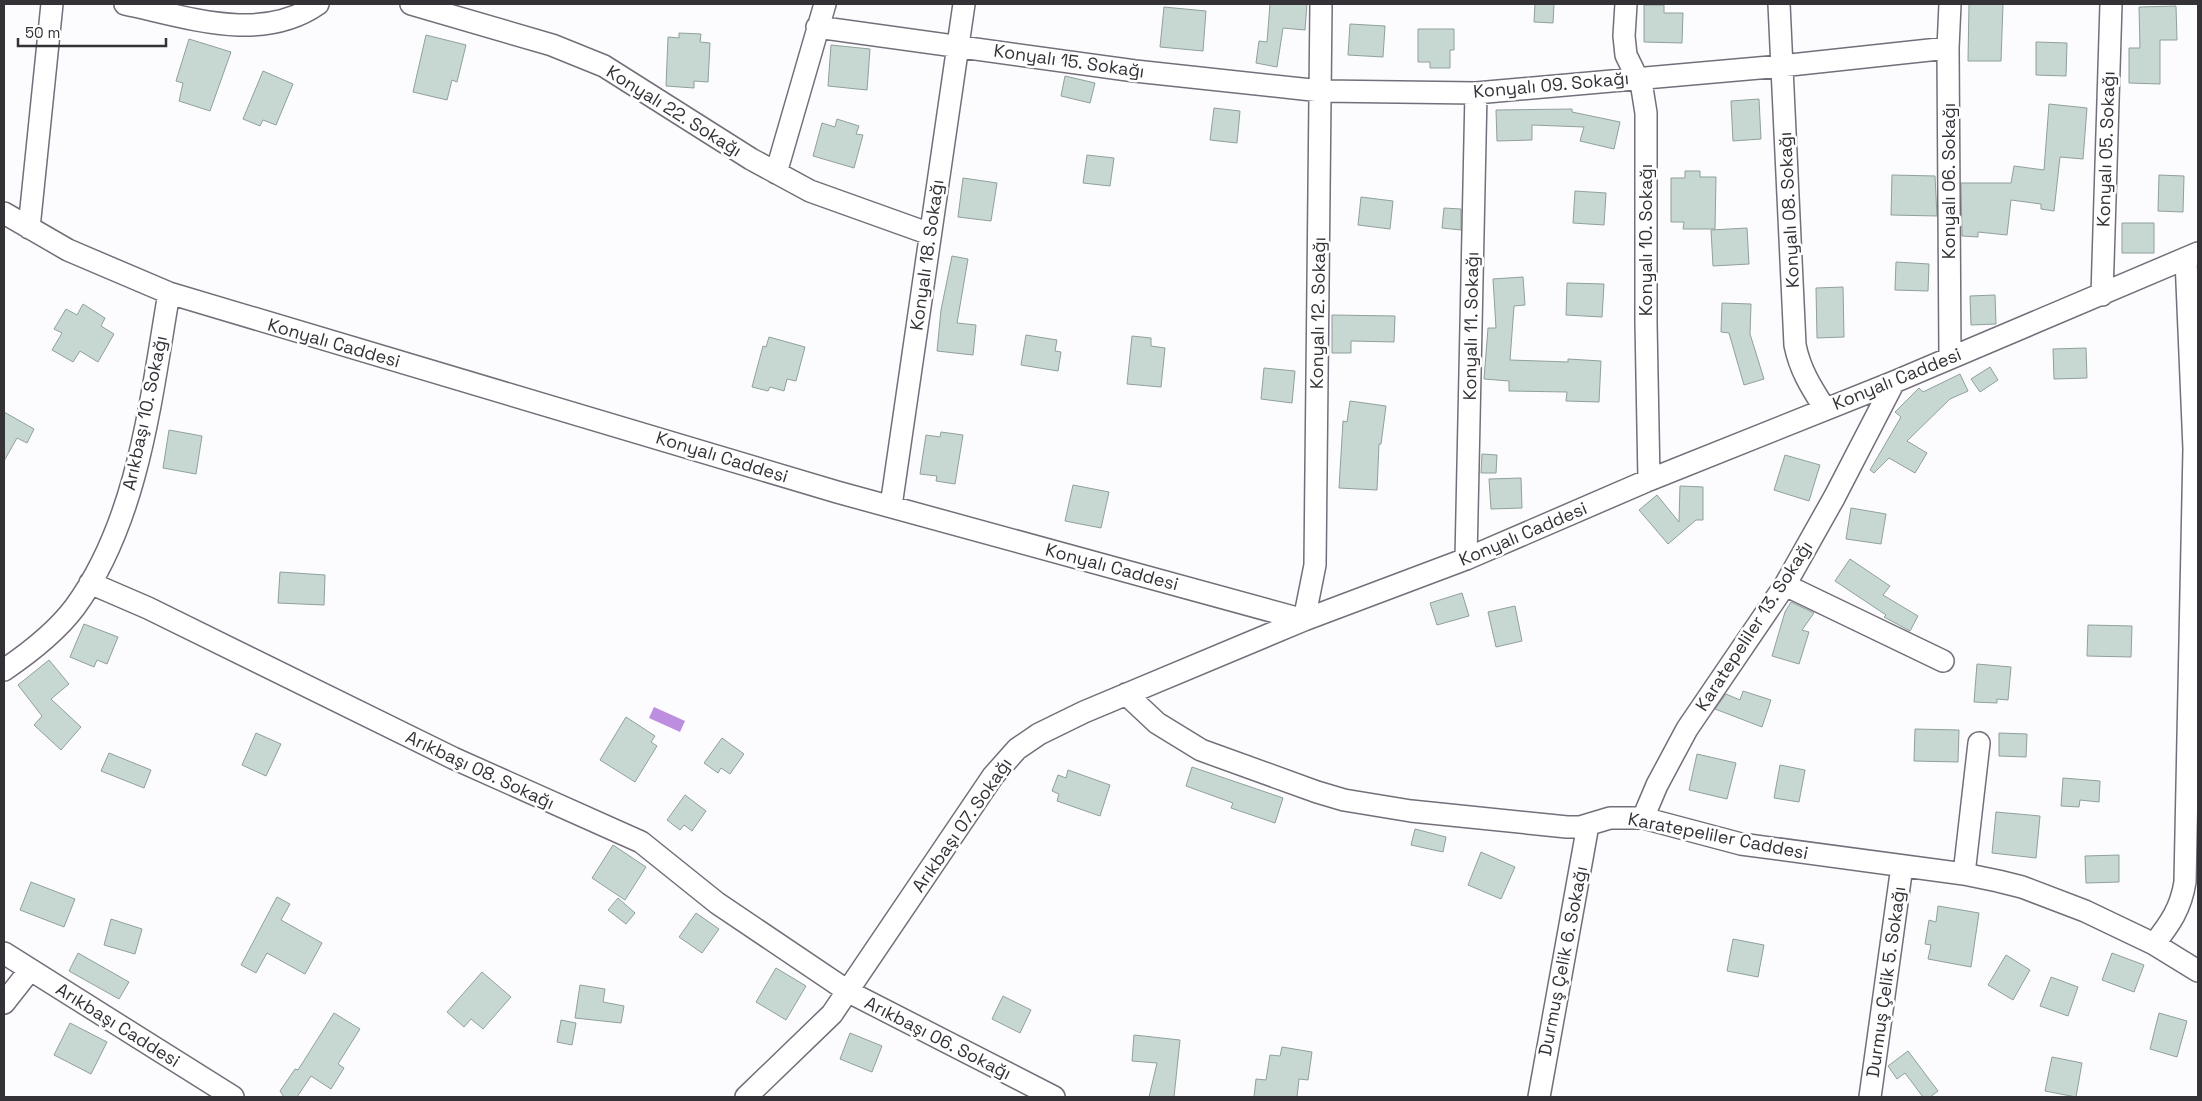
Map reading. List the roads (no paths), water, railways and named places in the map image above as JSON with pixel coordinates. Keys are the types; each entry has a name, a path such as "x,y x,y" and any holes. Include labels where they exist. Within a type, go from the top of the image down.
{"street":[{"path":"29,228 52,4"},
{"path":"124,4 228,25 276,23 300,15 318,4"},
{"name":"Konyalı 22. Sokağı","path":"411,4 552,45 604,66 776,173 826,198 930,234"},
{"path":"776,173 825,4"},
{"name":"Konyalı 18. Sokağı","path":"891,506 964,4"},
{"name":"Konyalı 12. Sokağı","path":"1304,620 1314,565 1321,4"},
{"name":"Konyalı 10. Sokağı","path":"1626,4 1624,36 1626,56 1642,88 1646,113 1646,323 1649,480"},
{"name":"Konyalı 08. Sokağı","path":"1778,4 1795,345 1799,365 1808,384 1825,409"},
{"name":"Konyalı 06. Sokağı","path":"1950,4 1948,48 1950,358"},
{"name":"Konyalı 05. Sokağı","path":"2102,295 2111,4"},
{"name":"Konyalı 15. Sokağı","path":"817,27 1135,71 1321,92"},
{"name":"Konyalı 09. Sokağı","path":"1321,92 1476,92 1781,66 1948,48"},
{"name":"Konyalı 11. Sokağı","path":"1466,559 1476,92"},
{"name":"Konyalı Caddesi","path":"4,213 68,250 169,293 891,506 1304,620 1466,559 1649,480 1894,382 2192,256"},
{"path":"2154,944 2174,919 2185,882 2194,698 2192,256"},
{"name":"Arıkbaşı 10. Sokağı","path":"4,670 59,625 74,608 90,584 127,498 139,455 169,293"},
{"name":"Karatepeliler 13. Sokağı","path":"1643,818 1657,785 1687,729 1785,585 1834,498 1894,382"},
{"name":"Arıkbaşı 08. Sokağı","path":"90,584 156,612 535,797 641,842 716,902 848,992"},
{"path":"1785,585 1943,661"},
{"name":"Arıkbaşı 07. Sokağı","path":"746,1097 832,1014 993,776 1017,749 1039,734 1126,694 1304,620"},
{"name":"Karatepeliler Caddesi","path":"1126,694 1157,723 1201,750 1317,792 1352,801 1411,811 1541,826 1567,827 1588,825 1610,818 1643,818 1741,844 1964,874 2022,887 2085,911 2154,944 2198,971"},
{"path":"1964,874 1978,743"},
{"name":"Durmuş Çelik 6. Sokağı","path":"1539,1097 1588,825"},
{"name":"Durmuş Çelik 5. Sokağı","path":"1870,1097 1902,866"},
{"name":"Arıkbaşı Caddesi","path":"4,953 234,1097"},
{"path":"4,1004 30,970"},
{"name":"Arıkbaşı 06. Sokağı","path":"848,992 1054,1097"}]}
